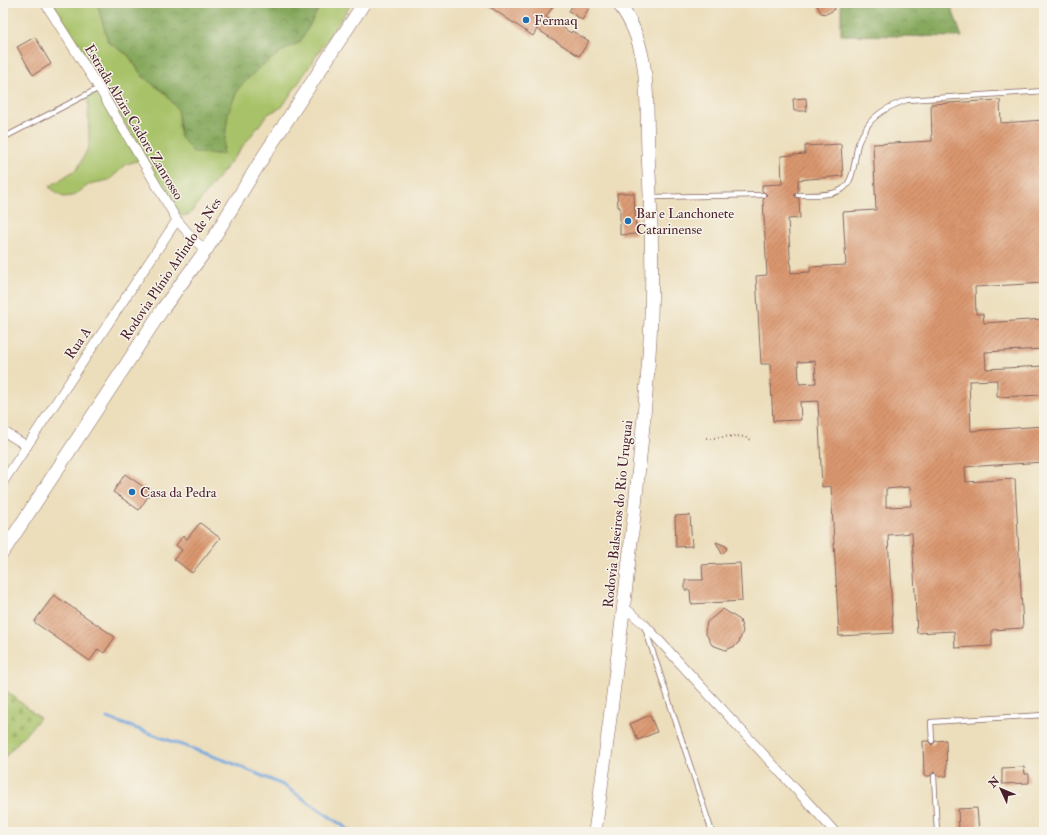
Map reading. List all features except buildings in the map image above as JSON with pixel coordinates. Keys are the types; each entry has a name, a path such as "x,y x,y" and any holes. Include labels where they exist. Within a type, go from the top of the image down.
{"main road":[{"name":"Rodovia Plínio Arlindo de Nes","path":"3,552 164,307 206,250 265,154 364,3"},
{"name":"Rodovia Balseiros do Rio Uruguai","path":"595,832 624,607 648,381 651,316 652,238 644,62 635,31 630,20 618,3"}],"street":[{"name":"Estrada Alzira Cadore Zanrosso","path":"45,3 99,88 177,220 194,240 206,250"},
{"name":"Rua A","path":"3,482 177,220"},
{"path":"3,431 27,446"},
{"path":"624,607 644,624 835,832"}],"lane":[{"path":"3,138 99,88"},
{"path":"798,195 826,194 839,191 845,187 852,173 859,143 869,124 889,106 906,100 1044,91"},
{"path":"650,197 763,196"},
{"path":"644,624 649,644 665,683 712,832"},
{"path":"932,741 931,722 1044,715"},
{"path":"934,776 937,832"}],"path":[{"path":"706,438 719,439 743,435 751,440"}],"green space":[{"path":"53,3 97,3 108,42 128,55 143,77 164,92 178,110 180,136 194,153 223,154 228,113 238,89 260,67 282,51 300,42 322,3 352,3 282,107 268,114 189,215 181,216 174,212 123,120"},
{"path":"97,3 322,3 300,42 282,51 260,67 238,89 228,113 223,154 194,153 180,136 178,110 164,92 143,77 128,55 108,42"},
{"path":"841,3 950,3 962,37 841,35"},
{"path":"99,88 140,160 127,164 109,180 90,184 73,196 63,197 49,187 78,168 89,146 88,95"},
{"path":"3,688 40,718 3,759"}],"waterway":[{"path":"107,718 232,763 283,785 352,832"}],"place":[{"name":"Fermaq","path":"526,20"},
{"name":"Bar e Lanchonete Catarinense","path":"628,221"},
{"name":"Casa da Pedra","path":"132,492"}]}
